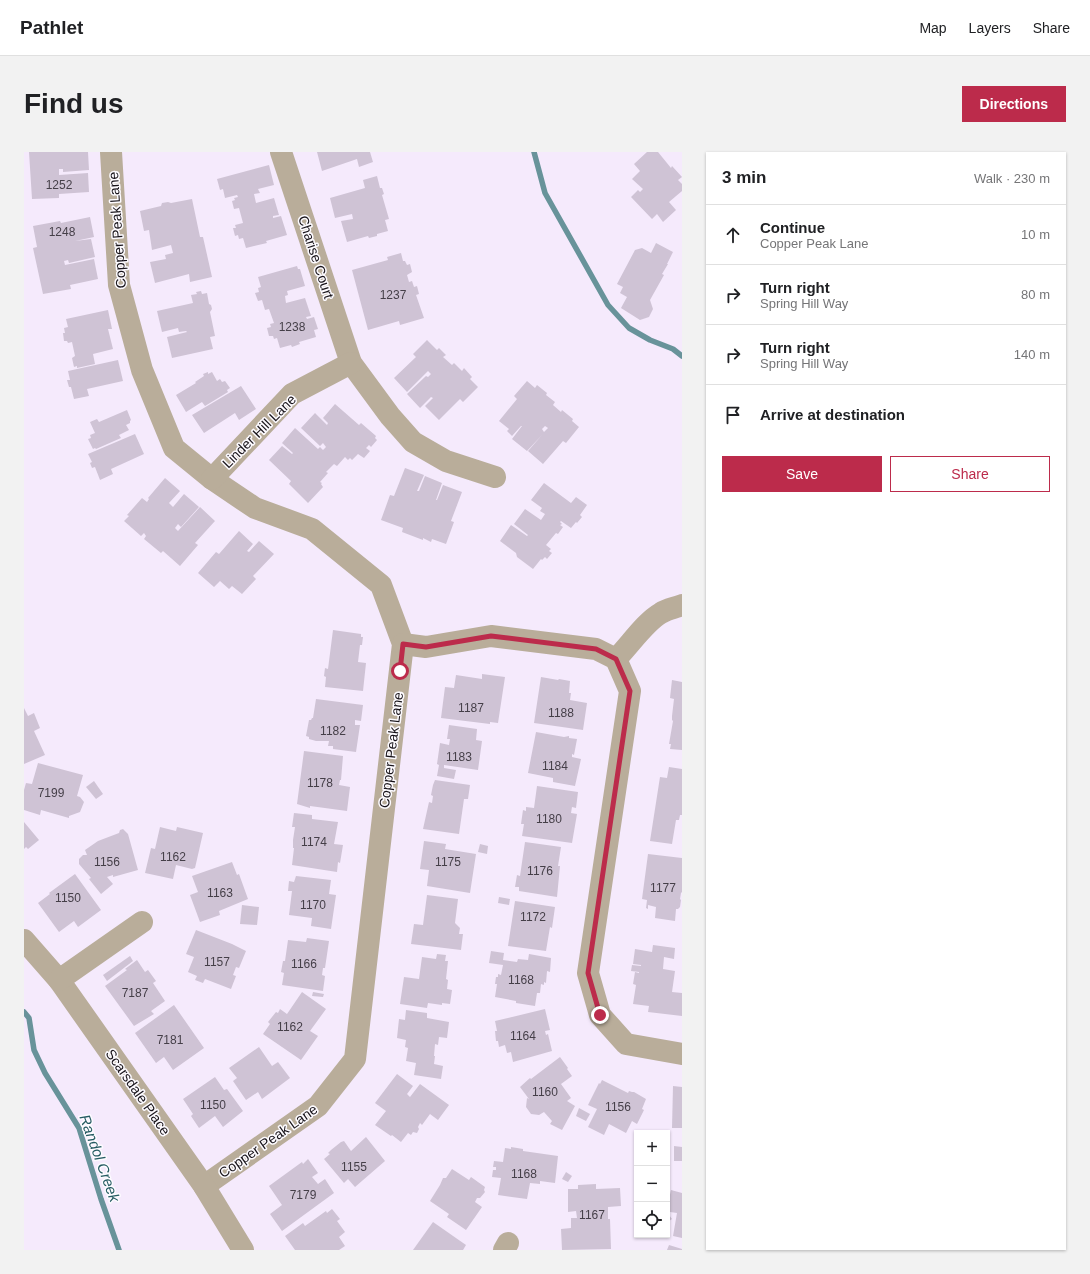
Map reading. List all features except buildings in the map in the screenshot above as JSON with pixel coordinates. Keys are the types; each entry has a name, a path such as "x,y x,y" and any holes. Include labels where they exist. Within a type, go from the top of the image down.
{"street":[{"name":"Copper Peak Lane","path":"111,152 119,285 142,370 174,448 212,479 255,508 312,529 381,585 403,644 355,1058 318,1106 204,1186"},
{"name":"Charise Court","path":"281,152 351,363 390,416 413,442 446,461 495,477"},
{"name":"Linder Hill Lane","path":"212,479 292,394 351,363"},
{"path":"616,659 646,625 661,612 682,605"},
{"path":"403,644 426,647 491,636 596,649 616,659 630,691 588,973 600,1015 626,1044 682,1054"},
{"path":"60,980 142,922"},
{"name":"Scarsdale Place","path":"24,940 60,980 204,1186 243,1250"}],"waterway":[{"path":"534,152 545,193 608,305 629,328 650,340 673,349 682,356"},
{"name":"Randol Creek","path":"24,1012 29,1018 34,1050 45,1073 79,1128 101,1199 119,1250"}],"route":[{"path":"400,671 403,644 426,647 491,636 596,649 616,659 630,691 588,973 600,1015"}]}
